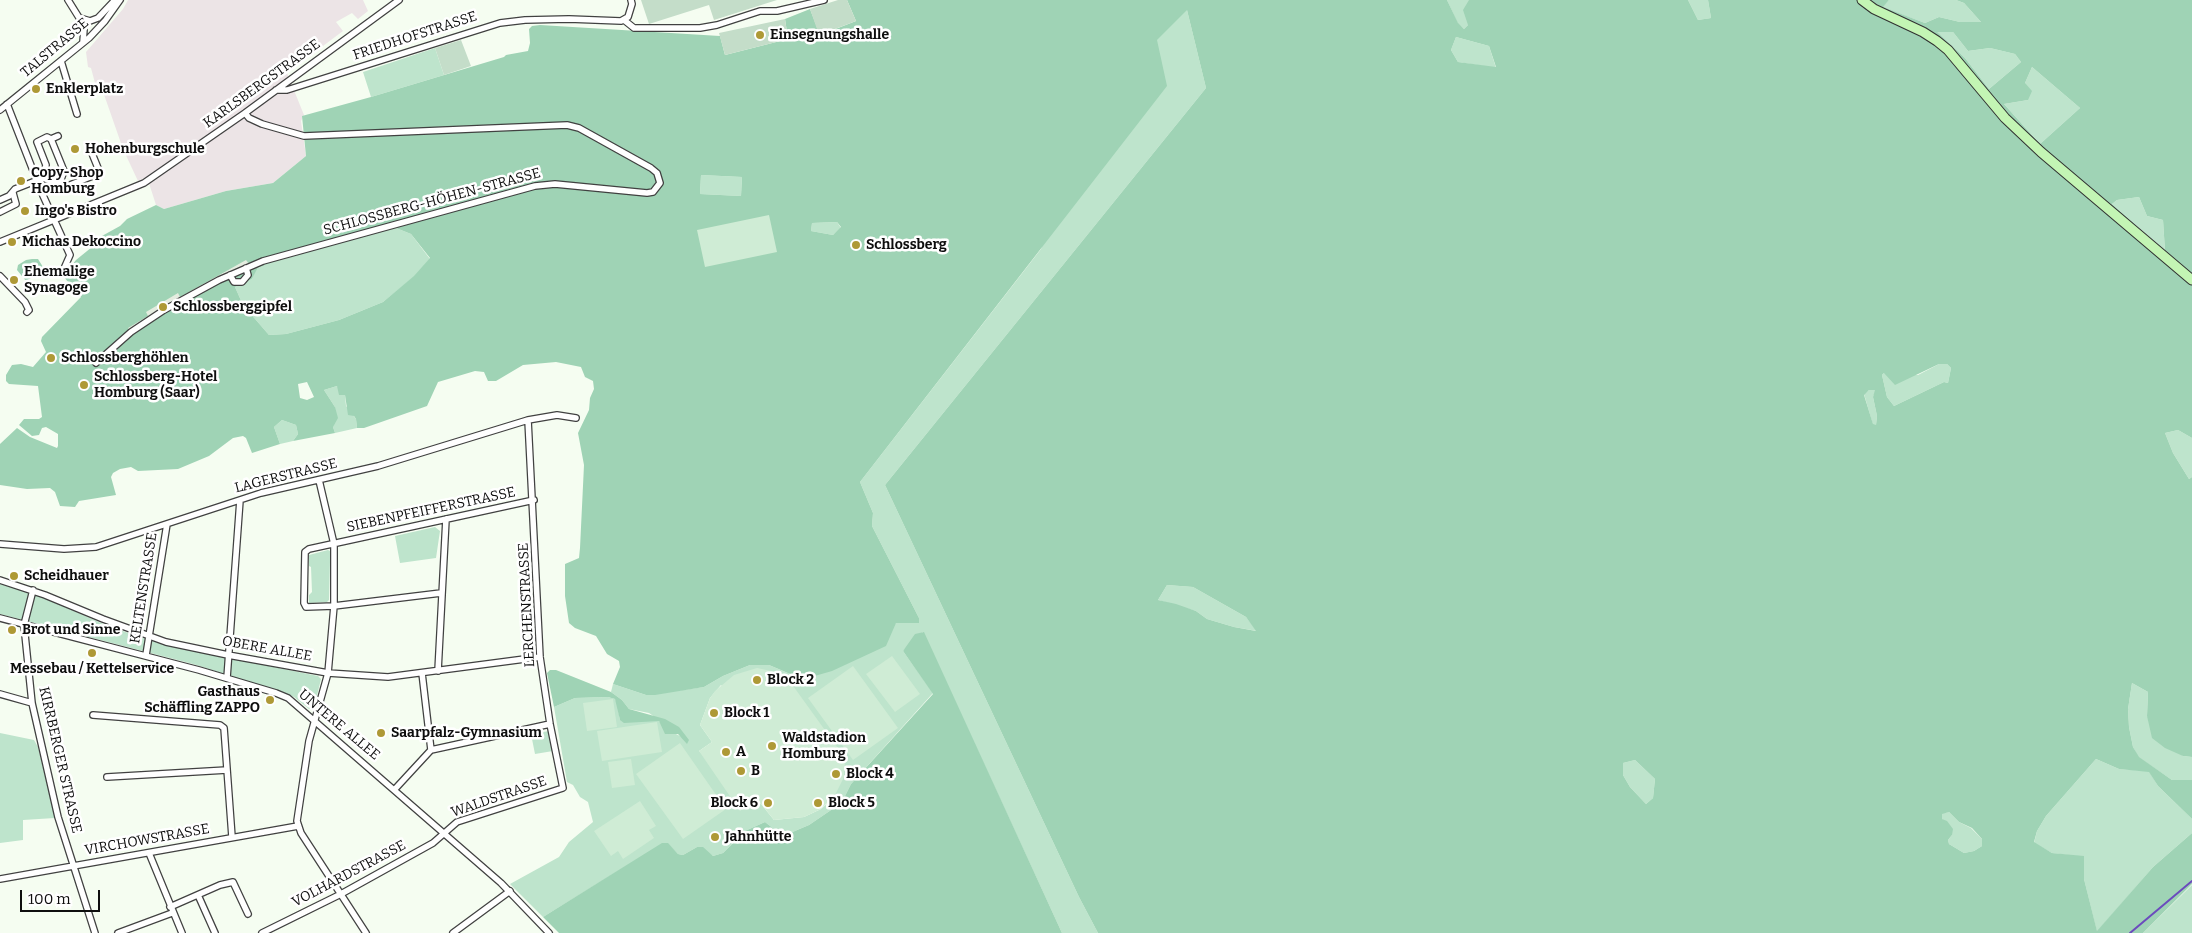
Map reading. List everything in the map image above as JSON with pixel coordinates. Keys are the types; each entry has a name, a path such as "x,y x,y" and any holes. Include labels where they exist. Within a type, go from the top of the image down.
{"main road":[{"path":"1862,0 1874,9 1916,28 1948,50 2005,118 2192,280"}],"street":[{"path":"68,0 80,18 84,29 83,42"},
{"name":"TALSTRASSE","path":"80,18 90,21 98,18 115,0"},
{"name":"TALSTRASSE","path":"0,110 96,32 120,0"},
{"name":"KARLSBERGSTRASSE","path":"0,242 144,183 399,0"},
{"path":"624,20 628,17 631,10 631,0"},
{"name":"FRIEDHOFSTRASSE","path":"276,90 287,90 500,23 551,19 621,22 624,20 634,28 700,28 717,25 760,11 777,11 824,0"},
{"path":"61,61 77,114"},
{"path":"7,104 40,179 54,220 70,255 62,273"},
{"name":"SCHLOSSBERG-HÖHEN-STRASSE","path":"96,363 104,354 144,323 246,268 344,238 535,186 555,184 647,193 653,192 660,183 657,173 652,168 579,128 567,125 304,136 254,121 244,113"},
{"path":"40,179 46,165 37,142 47,137 51,139 58,136"},
{"path":"51,139 64,170 59,185"},
{"path":"0,200 15,190 40,179 69,186 100,173 91,151"},
{"path":"0,212 16,204 13,193"},
{"path":"230,275 234,282 242,282 248,275 246,268"},
{"path":"0,276 25,302 27,312"},
{"name":"LAGERSTRASSE","path":"0,544 64,549 90,548 271,490 378,466 528,420 557,415 576,418"},
{"name":"LERCHENSTRASSE","path":"528,420 534,500 540,657 550,724 563,788"},
{"path":"319,480 334,544 334,606 328,673 314,719 297,816 298,826 366,933"},
{"path":"226,678 240,500"},
{"name":"SIEBENPFEIFFERSTRASSE","path":"334,606 306,607 304,603 304,552 309,549 534,500"},
{"path":"438,671 446,519"},
{"name":"KELTENSTRASSE","path":"146,655 167,524"},
{"name":"OBERE ALLEE","path":"0,580 33,590 150,637 228,655 328,673 379,677 540,657"},
{"name":"KIRRBERGER STRASSE","path":"33,590 24,625 32,703 58,817 95,933"},
{"path":"334,606 441,593"},
{"name":"UNTERE ALLEE","path":"0,618 146,655 283,696 314,719 444,832 510,891 549,933"},
{"path":"422,673 432,750"},
{"path":"0,694 32,703"},
{"path":"93,715 220,725 224,728 232,837"},
{"path":"394,789 432,750 550,724"},
{"path":"107,777 227,770"},
{"name":"WALDSTRASSE","path":"444,832 457,822 563,788"},
{"name":"VIRCHOWSTRASSE","path":"0,879 298,826"},
{"name":"VOLHARDSTRASSE","path":"262,933 341,894 433,843 444,832"},
{"path":"149,853 182,933"},
{"path":"118,933 171,910 220,885 233,882 248,914"},
{"path":"453,933 510,891"},
{"path":"198,895 215,933"}],"shaded area":[{"path":"128,0 363,0 368,11 358,19 352,13 336,22 343,31 287,73 304,115 301,121 306,156 273,183 226,191 164,209 156,205 147,177 138,181 123,149 100,83 95,83 91,68 88,67 86,52 123,9"},
{"path":"268,256 270,259 246,268 131,332 128,328 148,316 146,312 178,293 180,297 246,260 249,264"}],"green space":[{"path":"641,0 777,0 714,20 709,5 649,24"},
{"path":"838,0 847,0 856,21 819,35 810,9"},
{"path":"847,0 1447,0 1458,23 1464,29 1468,25 1463,10 1469,0 1688,0 1698,20 1711,18 1708,0 1889,0 1883,7 1925,23 1939,17 1960,22 1981,22 1964,3 1956,0 2192,0 2192,438 2178,430 2165,433 2173,453 2189,479 2192,477 2192,757 2183,756 2165,748 2152,738 2147,716 2148,692 2132,683 2128,709 2133,747 2139,757 2172,780 2192,780 2192,819 2158,786 2149,772 2119,769 2096,759 2046,816 2037,831 2034,842 2052,853 2084,856 2084,879 2097,931 2153,867 2192,833 2192,884 2143,933 1098,933 1079,897 885,485 1206,88 1187,10 1157,40 1167,86 860,482 873,513 872,526 919,618 919,623 896,623 886,646 832,671 811,677 795,676 769,665 750,665 723,676 704,687 655,695 646,695 613,684 620,667 619,661 607,654 596,636 575,628 569,623 565,596 565,564 579,558 580,548 584,465 578,433 589,410 590,398 594,389 593,381 585,377 581,367 556,362 523,365 496,381 488,381 484,372 475,371 438,382 427,406 364,428 357,428 354,416 348,415 345,395 339,395 337,386 324,390 335,407 338,418 333,427 335,433 293,441 298,434 296,425 282,420 274,427 280,444 252,453 246,438 243,436 233,438 209,456 178,469 138,471 131,467 120,469 113,473 111,477 116,495 79,501 75,507 60,506 55,492 50,488 27,489 0,485 0,444 17,428 30,437 57,448 58,446 58,434 46,427 42,428 39,435 32,436 19,425 24,419 39,419 42,417 38,386 9,384 6,381 6,375 12,365 21,364 33,367 46,352 41,341 42,337 81,297 63,276 76,260 92,247 91,242 120,226 127,219 156,205 164,209 226,191 273,183 306,156 302,116 371,97 506,55 528,51 530,43 529,29 532,26 720,36 725,55 788,39 785,19 810,9 820,35 856,21","holes":["1937,32 1953,32 1968,51 1990,48 2015,54 2021,62 1989,89 1965,58","1456,37 1489,46 1496,67 1458,62 1451,50","2032,67 2080,108 2040,144 2004,104 2028,100 2032,91 2025,83","701,175 742,177 741,196 700,194","2139,197 2147,216 2163,220 2165,251 2112,204 2117,200","837,222 841,227 833,235 811,231 812,223","391,226 411,234 430,258 414,276 383,302 339,320 286,334 269,335 243,305 235,287 252,279 258,267 361,233","1939,364 1947,364 1951,368 1948,383 1944,382 1894,406 1887,397 1882,375 1884,373 1895,385","307,382 314,397 307,400 300,398 298,384","1869,390 1875,390 1873,397 1877,416 1876,425 1873,424 1864,395","1167,585 1193,587 1246,617 1256,631 1207,619 1196,611 1158,600","1635,760 1655,779 1653,798 1646,804 1630,787 1623,775 1623,763","1949,812 1959,822 1972,828 1982,839 1982,846 1974,851 1964,853 1949,844 1948,840 1952,835 1953,829 1947,821 1942,819 1942,814"]},
{"path":"1447,0 1469,0 1468,25 1464,29 1458,24"},
{"path":"1688,0 1708,0 1711,18 1698,20"},
{"path":"1889,0 1956,0 1964,3 1981,22 1960,22 1939,17 1925,23 1882,7"},
{"path":"1143,3 1187,10 1206,88 885,485 1079,897 1098,933 1062,933 923,632 903,651 933,693 851,784 843,800 837,806 809,825 783,836 765,822 736,835 734,842 723,853 713,856 697,847 683,855 678,854 668,844 662,844 543,917 510,884 559,857 569,842 593,822 588,802 580,797 573,785 567,782 554,707 575,698 608,697 615,699 620,720 659,721 669,734 674,733 688,740 649,713 629,709 622,700 611,692 613,684 646,695 704,687 723,676 750,665 769,665 795,676 896,623 919,623 919,618 872,526 873,513 860,482 1041,249","holes":["721,685 828,803 821,809 804,817 774,820 757,799 699,751 712,742 700,725 710,698"]},
{"path":"785,19 788,39 725,55 719,33"},
{"path":"1936,32 1953,32 1968,51 1990,48 2015,54 2021,62 1989,89 1965,58"},
{"path":"1456,37 1489,46 1496,68 1458,62 1451,50"},
{"path":"461,40 471,66 444,75 435,48"},
{"path":"435,48 444,75 371,97 363,72"},
{"path":"2032,67 2080,108 2040,144 2004,104 2028,100 2025,83"},
{"path":"701,175 742,177 741,196 700,194"},
{"path":"2139,197 2147,216 2163,220 2165,251 2112,204 2117,200"},
{"path":"769,215 777,252 705,267 697,230"},
{"path":"837,222 841,228 833,235 811,231 812,223"},
{"path":"391,226 411,234 430,259 415,276 383,302 339,320 286,334 269,335 243,305 235,287 252,279 257,267 361,233"},
{"path":"32,259 38,259 43,267 41,272 26,281 17,270 18,265"},
{"path":"1939,364 1947,364 1951,368 1948,383 1944,382 1894,406 1887,397 1882,375 1884,373 1918,375"},
{"path":"337,386 345,395 346,406 356,419 357,428 335,433 333,427 335,407 324,390"},
{"path":"1869,390 1876,390 1873,397 1877,416 1876,425 1873,425 1864,394"},
{"path":"282,420 296,425 298,434 293,441 280,444 274,427"},
{"path":"2178,430 2192,438 2192,477 2189,479 2173,453 2165,433"},
{"path":"435,527 440,531 436,558 400,563 395,536"},
{"path":"330,551 329,600 327,602 309,603 309,595 312,592 309,555"},
{"path":"0,584 37,595 108,626 161,644 318,676 321,679 314,708 309,709 294,697 285,693 193,664 0,614"},
{"path":"1167,585 1193,587 1246,617 1257,631 1207,619 1196,611 1158,600"},
{"path":"924,632 1062,933 559,933 543,917 662,843 668,843 678,854 683,855 697,847 703,847 713,856 723,853 734,842 736,835 765,822 783,836 809,825 837,806 843,800 851,784 933,694 903,651 915,634"},
{"path":"892,656 920,694 895,712 866,674"},
{"path":"853,666 898,728 853,760 808,698"},
{"name":"Waldstadion Homburg","path":"757,668 776,672 791,683 840,751 845,763 844,777 835,795 821,809 804,817 774,820 757,799 740,811 699,751 712,742 700,725 710,698 715,691 734,675"},
{"path":"550,670 556,670 611,692 622,700 629,709 665,719 679,727 689,740 687,744 678,734 665,734 659,721 624,723 620,720 615,699 608,697 575,698 554,707 547,673"},
{"path":"2132,683 2148,692 2147,716 2183,756 2192,757 2192,780 2172,780 2138,757 2133,747 2129,727 2128,709"},
{"path":"613,699 617,727 587,731 583,703"},
{"path":"657,722 662,752 602,761 597,731"},
{"path":"549,731 553,751 535,754 531,734"},
{"path":"0,733 34,740 38,747 55,818 23,820 23,840 0,843"},
{"path":"680,743 726,809 683,839 636,774"},
{"path":"631,759 635,785 612,788 608,762"},
{"path":"2096,759 2119,769 2149,771 2158,786 2192,819 2192,833 2153,867 2097,932 2084,879 2084,857 2052,853 2034,843 2037,831 2046,816"},
{"path":"1635,760 1655,779 1653,798 1646,804 1630,787 1623,775 1623,763"},
{"path":"640,801 656,826 649,830 654,838 623,859 618,851 611,856 594,831"},
{"path":"1949,812 1959,822 1971,828 1982,839 1982,846 1974,851 1964,853 1949,844 1948,840 1952,835 1942,819 1942,813"},
{"path":"2192,885 2192,933 2143,933"}],"waterway":[{"path":"2130,933 2192,881"}],"place":[{"name":"Einsegnungshalle","path":"760,35"},
{"name":"Enklerplatz","path":"36,89"},
{"name":"Hohenburgschule","path":"75,149"},
{"name":"Copy-Shop Homburg","path":"21,181"},
{"name":"Ingo's Bistro","path":"25,211"},
{"name":"Michas Dekoccino","path":"12,242"},
{"name":"Schlossberg","path":"856,245"},
{"name":"Ehemalige Synagoge","path":"14,280"},
{"name":"Schlossberggipfel","path":"163,307"},
{"name":"Schlossberghöhlen","path":"51,358"},
{"name":"Schlossberg-Hotel Homburg (Saar)","path":"84,385"},
{"name":"Scheidhauer","path":"14,576"},
{"name":"Brot und Sinne","path":"12,630"},
{"name":"Messebau / Kettelservice","path":"92,653"},
{"name":"Block 2","path":"757,680"},
{"name":"Gasthaus Schäffling ZAPPO","path":"270,700"},
{"name":"Block 1","path":"714,713"},
{"name":"Saarpfalz-Gymnasium","path":"381,733"},
{"name":"Waldstadion Homburg","path":"772,746"},
{"name":"A","path":"726,752"},
{"name":"B","path":"741,771"},
{"name":"Block 4","path":"836,774"},
{"name":"Block 6","path":"768,803"},
{"name":"Block 5","path":"818,803"},
{"name":"Jahnhütte","path":"715,837"}]}
